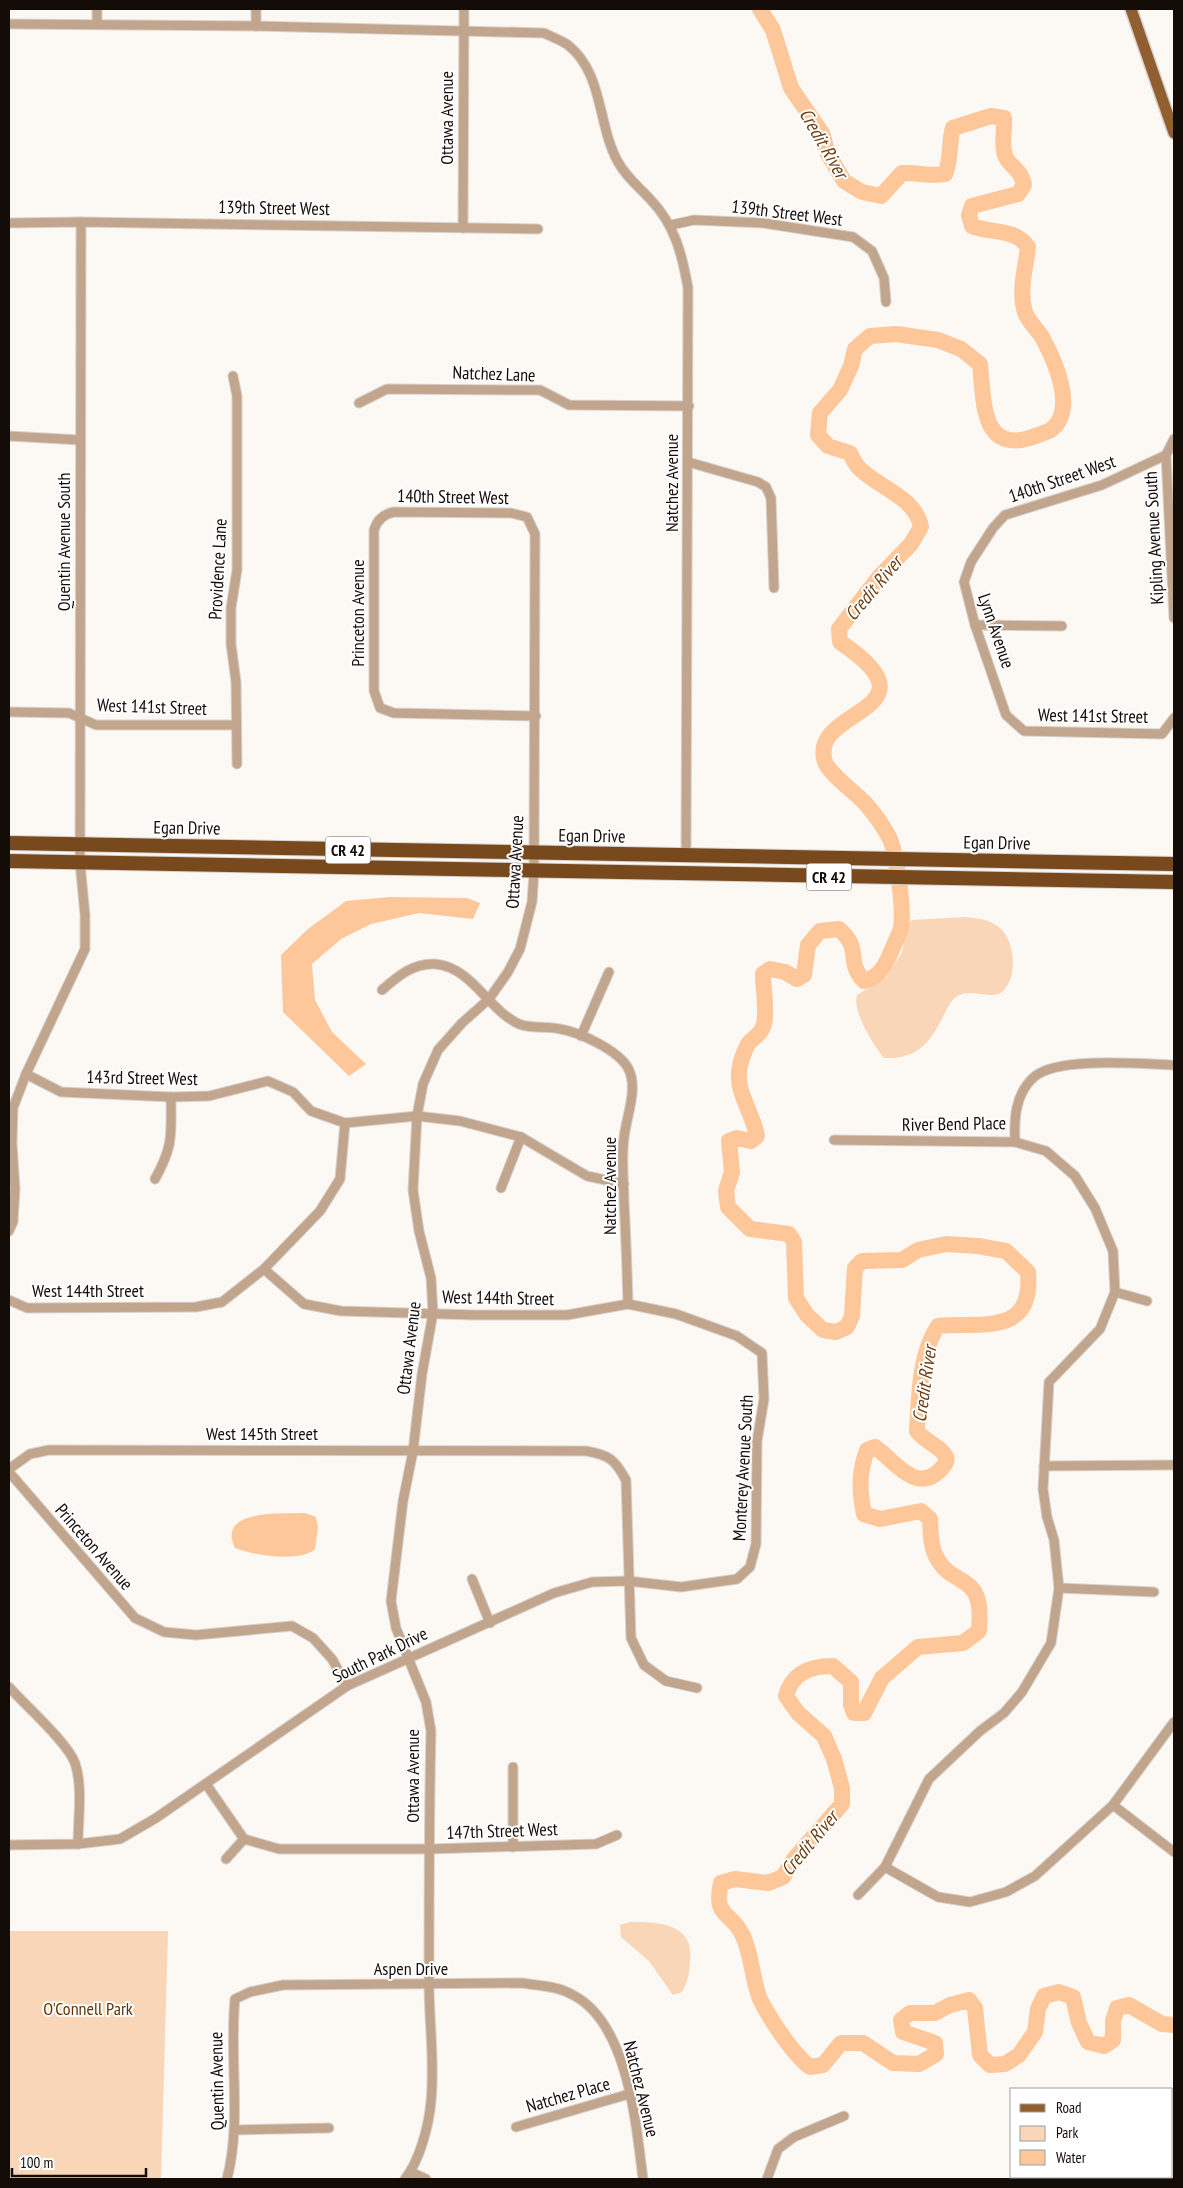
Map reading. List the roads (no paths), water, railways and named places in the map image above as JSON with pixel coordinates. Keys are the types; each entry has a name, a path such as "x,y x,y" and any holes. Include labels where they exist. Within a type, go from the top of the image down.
{"highway":[{"name":"Egan Drive","path":"9,843 534,854 1174,864"},
{"name":"Egan Drive","path":"9,861 534,872 1174,882"}],"main road":[{"path":"1131,9 1174,133"}],"street":[{"path":"97,9 97,24"},
{"path":"256,9 256,26"},
{"name":"Ottawa Avenue","path":"463,228 464,9"},
{"name":"Natchez Avenue","path":"9,24 256,26 544,33 568,45 588,69 600,102 606,134 618,162 630,179 651,200 670,225 681,252 688,288 686,856"},
{"name":"139th Street West","path":"670,225 694,220 763,223 853,237 872,251 884,278 886,302"},
{"name":"139th Street West","path":"9,223 81,222 538,229"},
{"name":"Quentin Avenue South","path":"80,863 81,222"},
{"name":"Providence Lane","path":"233,376 237,396 236,570 231,608 231,644 236,682 237,764"},
{"name":"Natchez Lane","path":"359,403 387,389 540,390 569,405 689,406"},
{"path":"9,436 80,440"},
{"path":"1166,455 1174,439"},
{"name":"140th Street West","path":"1005,515 1102,485 1166,455"},
{"name":"Kipling Avenue South","path":"1166,455 1174,618"},
{"path":"688,462 758,482 766,487 770,498 774,588"},
{"name":"140th Street West","path":"381,518 387,513 394,512 511,513 527,517"},
{"name":"Lynn Avenue","path":"1005,515 993,528 967,572 965,592 1006,715 1024,731"},
{"name":"Ottawa Avenue","path":"408,2176 423,2138 431,2101 429,1849 431,1732 426,1702 396,1628 391,1601 403,1501 413,1451 422,1374 433,1313 431,1278 419,1231 413,1190 416,1116 423,1084 438,1050 462,1023 489,999 508,972 520,950 532,902 536,716 535,534 527,517"},
{"name":"Princeton Avenue","path":"381,518 374,530 374,691 380,708 394,713 536,716"},
{"path":"975,624 1062,626"},
{"name":"West 141st Street","path":"9,712 69,712 96,725 236,725"},
{"name":"West 141st Street","path":"1024,731 1162,734 1174,718"},
{"path":"9,1230 13,1222 13,1108 26,1074 86,950 86,915 80,863"},
{"path":"382,990 411,968 434,964 445,966 457,972 489,999 499,1012 522,1025 562,1029 581,1036 609,972"},
{"name":"Natchez Avenue","path":"581,1036 613,1051 628,1068 632,1091 624,1140 628,1304"},
{"name":"River Bend Place","path":"834,1140 1015,1142 1014,1118 1019,1098 1034,1077 1063,1064 1174,1064"},
{"name":"143rd Street West","path":"26,1074 61,1092 171,1097 209,1096 268,1081 293,1092 311,1111 345,1123 416,1116 460,1121 521,1137 587,1176 624,1184"},
{"path":"156,1179 165,1161 171,1142 171,1097"},
{"path":"264,1269 320,1211 340,1179 345,1123"},
{"path":"501,1188 521,1137"},
{"path":"858,1895 885,1867 929,1779 974,1737 1004,1713 1022,1692 1051,1643 1059,1588 1054,1540 1047,1517 1044,1466 1049,1382 1100,1329 1115,1292 1113,1251 1094,1208 1075,1176 1046,1152 1015,1142"},
{"name":"West 144th Street","path":"9,1300 27,1308 196,1307 222,1302 264,1269 304,1304 341,1311 567,1315 628,1304 676,1314 737,1336 762,1353"},
{"path":"1115,1292 1147,1301"},
{"name":"Monterey Avenue South","path":"737,1579 750,1567 756,1544 757,1441 764,1399 762,1353"},
{"name":"West 145th Street","path":"9,1470 30,1454 49,1450 586,1451 603,1454 616,1463 626,1480 628,1581"},
{"path":"1044,1466 1174,1465"},
{"name":"Princeton Avenue","path":"9,1470 135,1618 164,1632 196,1636 292,1626 313,1638 326,1652 347,1686"},
{"path":"472,1579 490,1623"},
{"name":"South Park Drive","path":"9,1845 78,1844 120,1839 156,1818 347,1686 554,1593 592,1582 628,1581 681,1586 716,1584 737,1579"},
{"path":"628,1581 631,1638 644,1665 666,1681 697,1688"},
{"path":"1059,1588 1154,1592"},
{"path":"9,1687 61,1743 74,1762 78,1784 78,1844"},
{"path":"885,1867 938,1897 970,1902 1006,1892 1035,1876 1113,1805 1174,1722"},
{"path":"513,1767 513,1847"},
{"path":"206,1784 244,1839 226,1859"},
{"path":"1113,1805 1174,1852"},
{"name":"147th Street West","path":"244,1839 279,1849 429,1849 596,1844 617,1835"},
{"name":"Aspen Drive","path":"250,1992 283,1985 523,1983 550,1987 571,1993"},
{"name":"Quentin Avenue","path":"227,2179 233,2158 235,2130 234,2014 236,1999 250,1992"},
{"name":"Natchez Avenue","path":"571,1993 586,2003 605,2023 618,2049 636,2123 643,2179"},
{"name":"Natchez Place","path":"516,2127 629,2094"},
{"path":"767,2179 778,2149 794,2136 844,2116"},
{"path":"235,2130 329,2128"},
{"path":"408,2176 426,2179"}],"water":[{"path":"390,897 467,898 480,903 473,919 419,913 371,924 341,939 312,964 315,1000 332,1032 366,1064 349,1076 283,1012 281,955 308,929 346,901"},
{"path":"305,1513 316,1517 318,1528 315,1549 308,1553 288,1557 264,1555 235,1548 232,1535 235,1526 243,1520 269,1514"}],"waterway":[{"name":"Credit River","path":"760,9 773,30 791,88 822,133 828,154 844,181 862,192 881,196 902,173 945,174 953,128 991,116 1004,118 1003,146 1005,155 1020,175 1024,185 1018,194 972,206 969,215 972,226 1010,234 1023,241 1028,247 1022,287 1023,304 1026,315 1042,337 1057,370 1061,383 1063,409 1059,420 1051,430 1019,440 1005,439 996,433 989,423 985,410 980,364 961,349 938,340 896,334 870,336 855,349 851,366 840,390 820,413 818,435 828,446 850,453 858,467 866,474 904,500 917,516 921,527 911,544 880,576 839,629 840,642 869,665 879,683 877,697 835,730 825,744 825,762 828,767 837,778 865,803 889,837 895,855 902,920 899,934 889,957 880,972 870,979 864,981 858,974 850,943 839,929 820,931 808,945 804,975 797,979 785,972 770,969 763,974 765,1009 763,1027 761,1032 748,1044 741,1061 739,1075 742,1093 757,1136 751,1141 737,1138 729,1141 732,1172 726,1191 728,1207 750,1229 789,1234 794,1242 796,1298 807,1315 823,1330 836,1332 847,1327 852,1316 855,1268 862,1261 902,1260 918,1250 946,1244 978,1246 1006,1251 1028,1272 1028,1293 1023,1307 1013,1317 1001,1322 987,1324 938,1326 932,1337 921,1377 917,1431 944,1453 946,1461 940,1470 931,1477 922,1479 914,1477 897,1466 875,1447 867,1450 861,1474 861,1497 864,1514 880,1519 921,1511 930,1519 934,1553 946,1570 972,1588 978,1599 979,1631 963,1643 918,1647 882,1678 864,1713 854,1713 851,1705 851,1682 833,1666 817,1667 797,1676 786,1696 798,1713 824,1736 834,1759 842,1788 842,1804 794,1859 783,1877 768,1883 735,1879 721,1883 720,1903 725,1914 739,1928 743,1936 757,1991 764,2007 789,2045 810,2067 823,2065 841,2043 863,2043 893,2063 919,2064 936,2054 935,2043 903,2032 901,2020 910,2013 935,2013 950,2005 969,2000 975,2008 980,2055 990,2065 1005,2064 1019,2055 1035,2032 1038,2009 1044,1996 1059,1992 1073,1997 1079,2023 1088,2042 1104,2046 1113,2040 1113,2021 1117,2008 1129,2005 1162,2024 1174,2025"}],"park label":[{"name":"O'Connell Park","path":"88,2009"}]}
